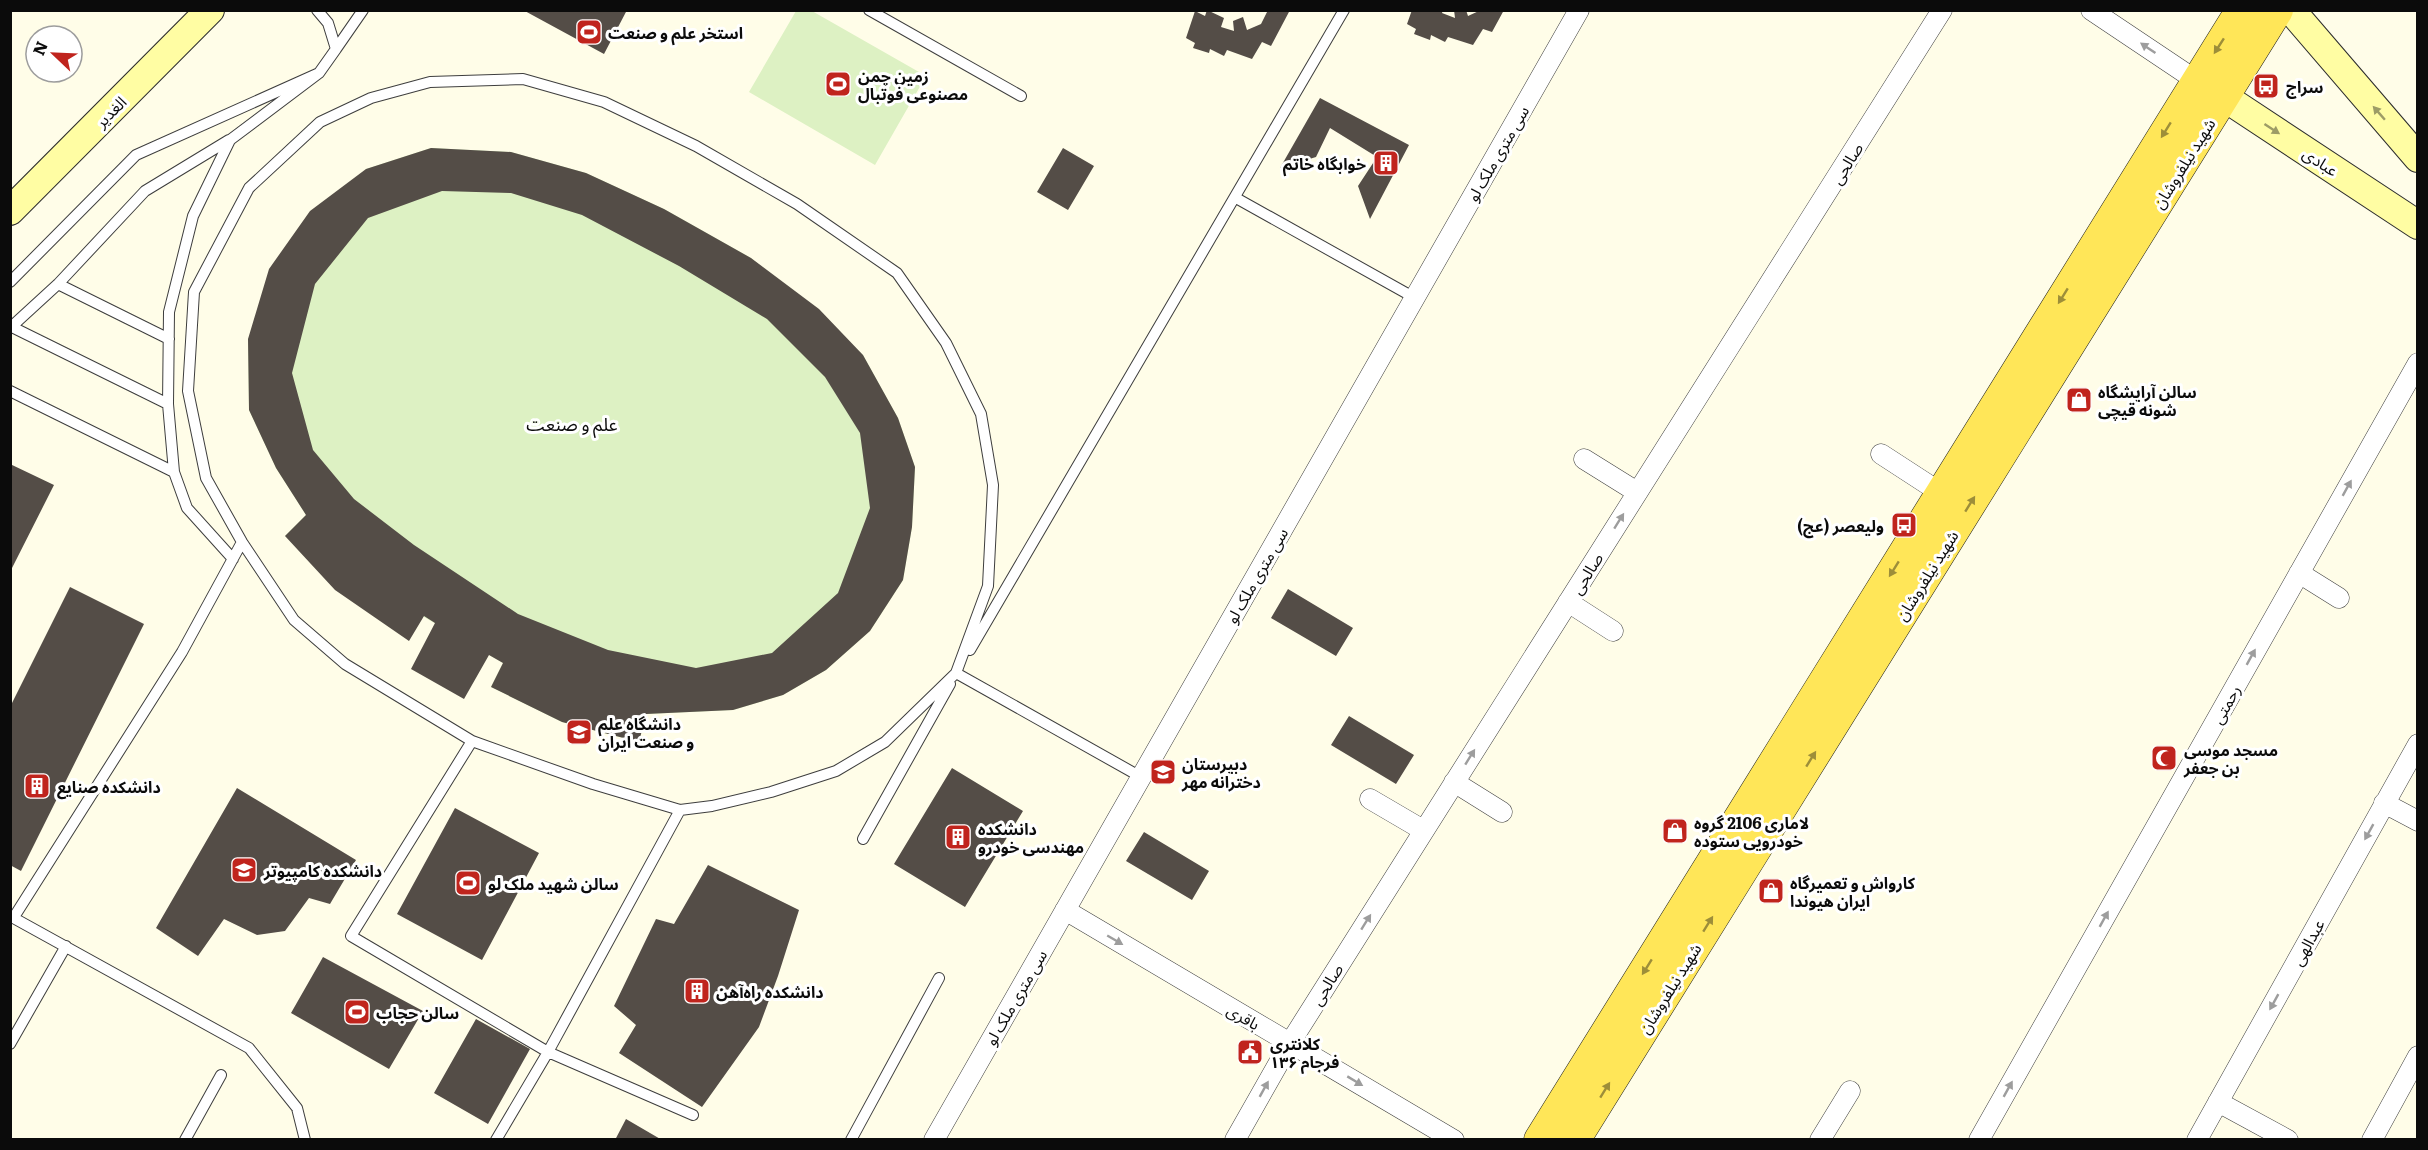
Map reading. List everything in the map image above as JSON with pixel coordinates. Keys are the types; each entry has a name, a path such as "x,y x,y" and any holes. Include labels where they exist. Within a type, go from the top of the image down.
{"main road":[{"name":"الغدیر","path":"10,211 210,10"},
{"name":"شهید نیلفروشان","path":"1540,1140 2242,10"},
{"name":"شهید نیلفروشان","path":"1574,1140 2277,10"},
{"path":"2291,10 2418,158"},
{"path":"2197,81 2224,97"},
{"name":"عبادی","path":"2224,97 2418,225"}],"street":[{"name":"سی متری ملک لو","path":"934,1140 1579,10"},
{"name":"صالحی","path":"1235,1140 1290,1043 1942,10"},
{"path":"2091,10 2197,81"},
{"name":"رحمتی","path":"1979,1140 2418,363"},
{"path":"1881,454 1941,493"},
{"path":"1584,459 1637,492"},
{"path":"2299,573 2339,598"},
{"path":"1568,602 1613,631"},
{"name":"عبدالهی","path":"2197,1140 2418,744"},
{"path":"1454,782 1502,812"},
{"path":"1370,799 1424,830"},
{"path":"2384,803 2418,821"},
{"name":"باقری","path":"1065,910 1454,1140"},
{"path":"2372,1140 2418,1056"},
{"path":"1820,1140 1850,1091"},
{"path":"2218,1102 2288,1140"}],"lane":[{"path":"317,10 328,23 336,49"},
{"path":"168,404 11,327 58,284 145,191 230,140 319,73 363,10"},
{"path":"869,10 1022,96"},
{"path":"863,839 956,673 1344,10"},
{"path":"10,282 136,155 319,73"},
{"path":"523,79 604,102 696,146 797,204 897,273 946,343 981,414 993,485 988,586 956,673 885,742 836,771 771,792 712,806 680,810 593,784 472,741 345,664 294,620 242,542 206,478 188,391 194,292 249,188 320,122 371,98 430,82 523,79"},
{"path":"230,140 192,216 169,312 168,404 174,472 188,508 233,559"},
{"path":"1236,198 1415,298"},
{"path":"58,284 169,339"},
{"path":"10,391 174,472"},
{"path":"242,542 182,652 12,916 249,1048 297,1108 305,1140"},
{"path":"956,673 1141,777"},
{"path":"472,741 351,936 548,1052 693,1115"},
{"path":"496,1140 548,1052 680,810"},
{"path":"10,1044 66,946"},
{"path":"851,1140 939,978"},
{"path":"184,1140 221,1075"}],"green space":[{"name":"زمین چمن مصنوعی فوتبال","path":"796,11 812,11 926,76 875,165 749,92"},
{"path":"431,148 511,152 586,173 664,209 751,258 863,355 898,418 915,467 912,527 903,580 870,631 826,670 783,695 733,710 646,714 639,742 562,722 491,687 503,663 285,536 306,515 276,468 249,410 248,339 366,169"}],"building":[{"name":"استخر علم و صنعت","path":"523,10 627,10 604,54"},
{"path":"1207,10 1224,18 1221,27 1234,31 1233,21 1243,17 1247,30 1261,24 1268,10 1290,10 1271,46 1262,42 1252,59 1227,50 1224,56 1210,49 1209,53 1193,48 1195,43 1186,38 1195,11 1205,16"},
{"path":"1412,10 1443,10 1442,13 1455,18 1454,10 1466,10 1468,16 1481,10 1504,10 1492,32 1483,29 1473,45 1448,37 1445,42 1431,35 1430,40 1414,34 1416,29 1407,24"},
{"name":"خوابگاه خاتم","path":"1320,98 1409,145 1370,219 1358,186 1377,157 1330,128 1316,157 1280,168"},
{"path":"431,148 511,152 586,173 664,209 751,258 819,309 863,355 898,418 915,467 912,527 903,580 870,631 826,670 783,695 733,710 646,714 639,742 562,722 491,687 503,663 489,655 464,699 411,669 435,623 424,616 409,641 335,590 285,536 306,515 276,468 249,410 248,339 269,269 310,211 366,169","holes":["442,191 511,193 582,215 679,266 767,319 825,377 860,433 870,508 838,593 772,653 696,668 608,650 518,614 414,545 354,499 313,450 292,373 315,284 368,218"]},
{"path":"1063,148 1094,166 1068,210 1037,192"},
{"path":"10,464 54,485 10,572"},
{"name":"دانشکده صنایع","path":"70,587 144,624 21,871 10,865 10,707"},
{"path":"1288,589 1353,628 1336,656 1271,618"},
{"path":"1349,716 1414,755 1396,784 1331,745"},
{"name":"دانشکده مهندسی خودرو","path":"952,768 1023,811 965,907 894,864"},
{"name":"دانشکده کامپیوتر","path":"237,788 356,860 330,904 309,898 285,931 257,935 224,919 198,956 156,928"},
{"name":"سالن شهید ملک لو","path":"455,808 539,853 482,960 397,914"},
{"path":"1144,832 1209,871 1192,900 1126,861"},
{"name":"دانشکده راه‌آهن","path":"708,865 799,910 759,1027 702,1107 619,1053 636,1025 614,1006 656,919 674,924"},
{"name":"سالن حجاب","path":"323,957 423,1011 389,1069 291,1013"},
{"path":"476,1019 530,1049 488,1124 434,1093"},
{"path":"626,1119 662,1140 615,1140"}],"place":[{"name":"استخر علم و صنعت","path":"589,32"},
{"name":"زمین چمن مصنوعی فوتبال","path":"838,84"},
{"name":"سراج","path":"2266,86"},
{"name":"خوابگاه خاتم","path":"1386,163"},
{"name":"سالن آرایشگاه شونه قیچی","path":"2079,400"},
{"name":"ولیعصر (عج)","path":"1904,525"},
{"name":"دانشگاه علم و صنعت ایران","path":"579,732"},
{"name":"مسجد موسی بن جعفر","path":"2164,758"},
{"name":"دبیرستان دخترانه مهر","path":"1163,772"},
{"name":"دانشکده صنایع","path":"37,786"},
{"name":"لاماری 2106 گروه خودرویی ستوده","path":"1675,831"},
{"name":"دانشکده مهندسی خودرو","path":"958,837"},
{"name":"دانشکده کامپیوتر","path":"244,870"},
{"name":"سالن شهید ملک لو","path":"468,883"},
{"name":"کارواش و تعمیرگاه ایران هیوندا","path":"1771,891"},
{"name":"دانشکده راه‌آهن","path":"697,991"},
{"name":"سالن حجاب","path":"357,1012"},
{"name":"کلانتری ۱۳۶ فرجام","path":"1250,1052"}],"district":[{"name":"علم و صنعت","path":"572,423"}]}
